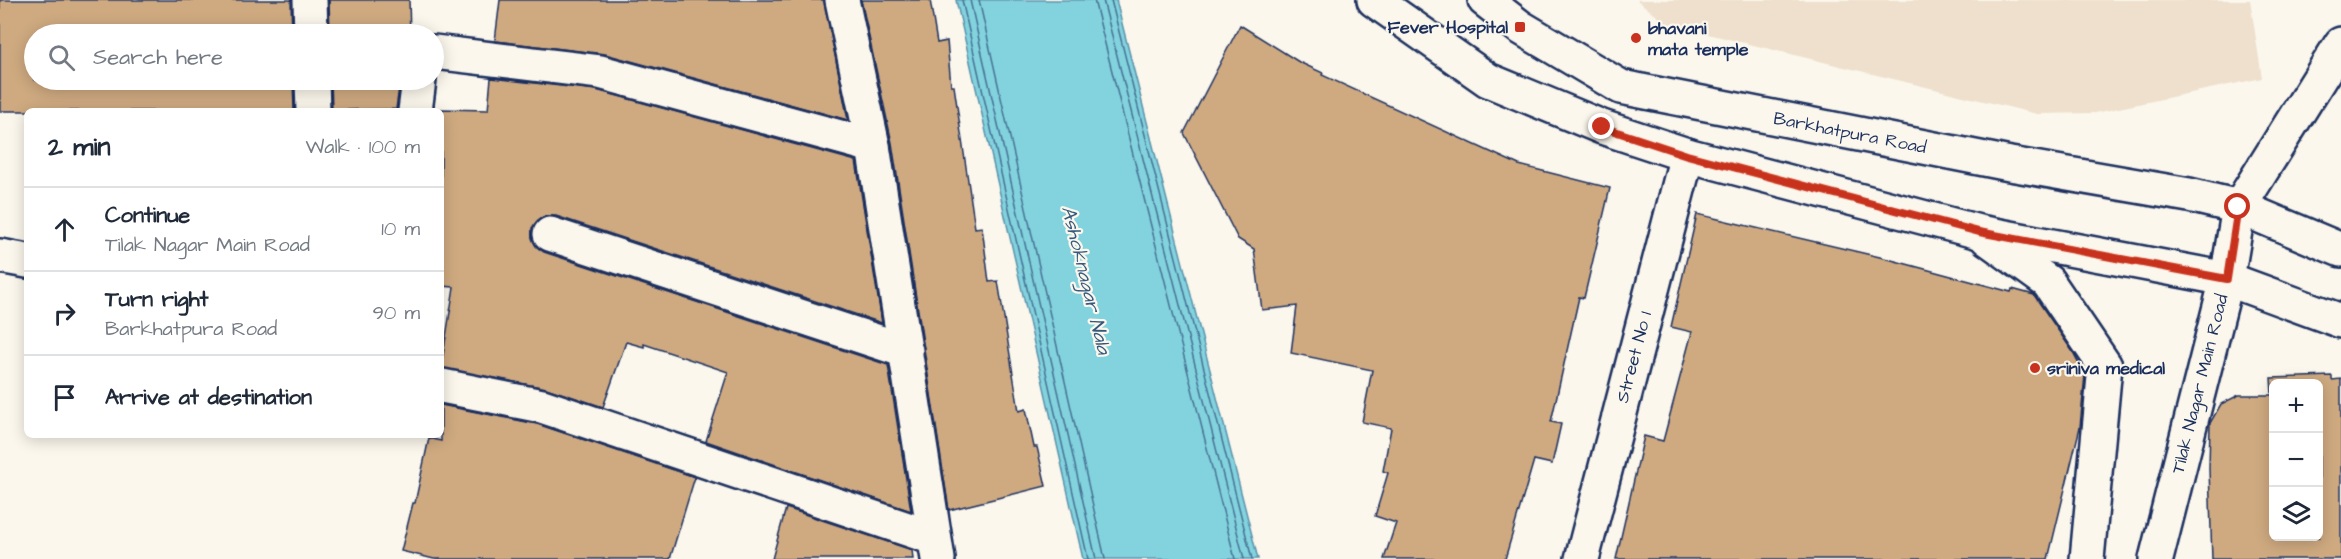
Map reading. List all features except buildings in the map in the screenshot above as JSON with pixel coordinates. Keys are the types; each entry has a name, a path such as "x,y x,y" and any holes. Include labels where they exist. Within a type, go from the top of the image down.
{"street":[{"path":"310,0 311,24"},
{"path":"444,386 542,406 936,548 873,146 842,0"},
{"path":"1374,0 1488,80 1602,127 1687,155 1979,232 2227,279 2341,321"},
{"name":"Barkhatpura Road","path":"1485,0 1520,27 1621,87 2010,164 2189,195 2238,207 2341,250"},
{"path":"2238,207 2341,44"},
{"path":"444,53 600,72 873,146"},
{"path":"312,90 313,108"},
{"path":"415,108 418,90"},
{"name":"Street No 1","path":"1582,559 1687,155"},
{"name":"Tilak Nagar Main Road","path":"2156,559 2227,279 2238,207"},
{"path":"1979,232 2048,282 2105,366 2087,559"},
{"path":"550,234 906,351"},
{"path":"0,256 24,260"}],"shaded area":[{"path":"1637,0 2250,0 2262,78 2095,113 2037,114 1667,24"}],"water":[{"name":"Ashoknagar Nala","path":"956,0 1116,0 1258,559 1083,559"}],"place":[{"name":"Fever Hospital","path":"1520,27"},
{"name":"bhavani mata temple","path":"1636,38"},
{"name":"sriniva medical","path":"2035,368"}],"route":[{"path":"1602,127 1687,155 1979,232 2227,279 2238,207"}]}
